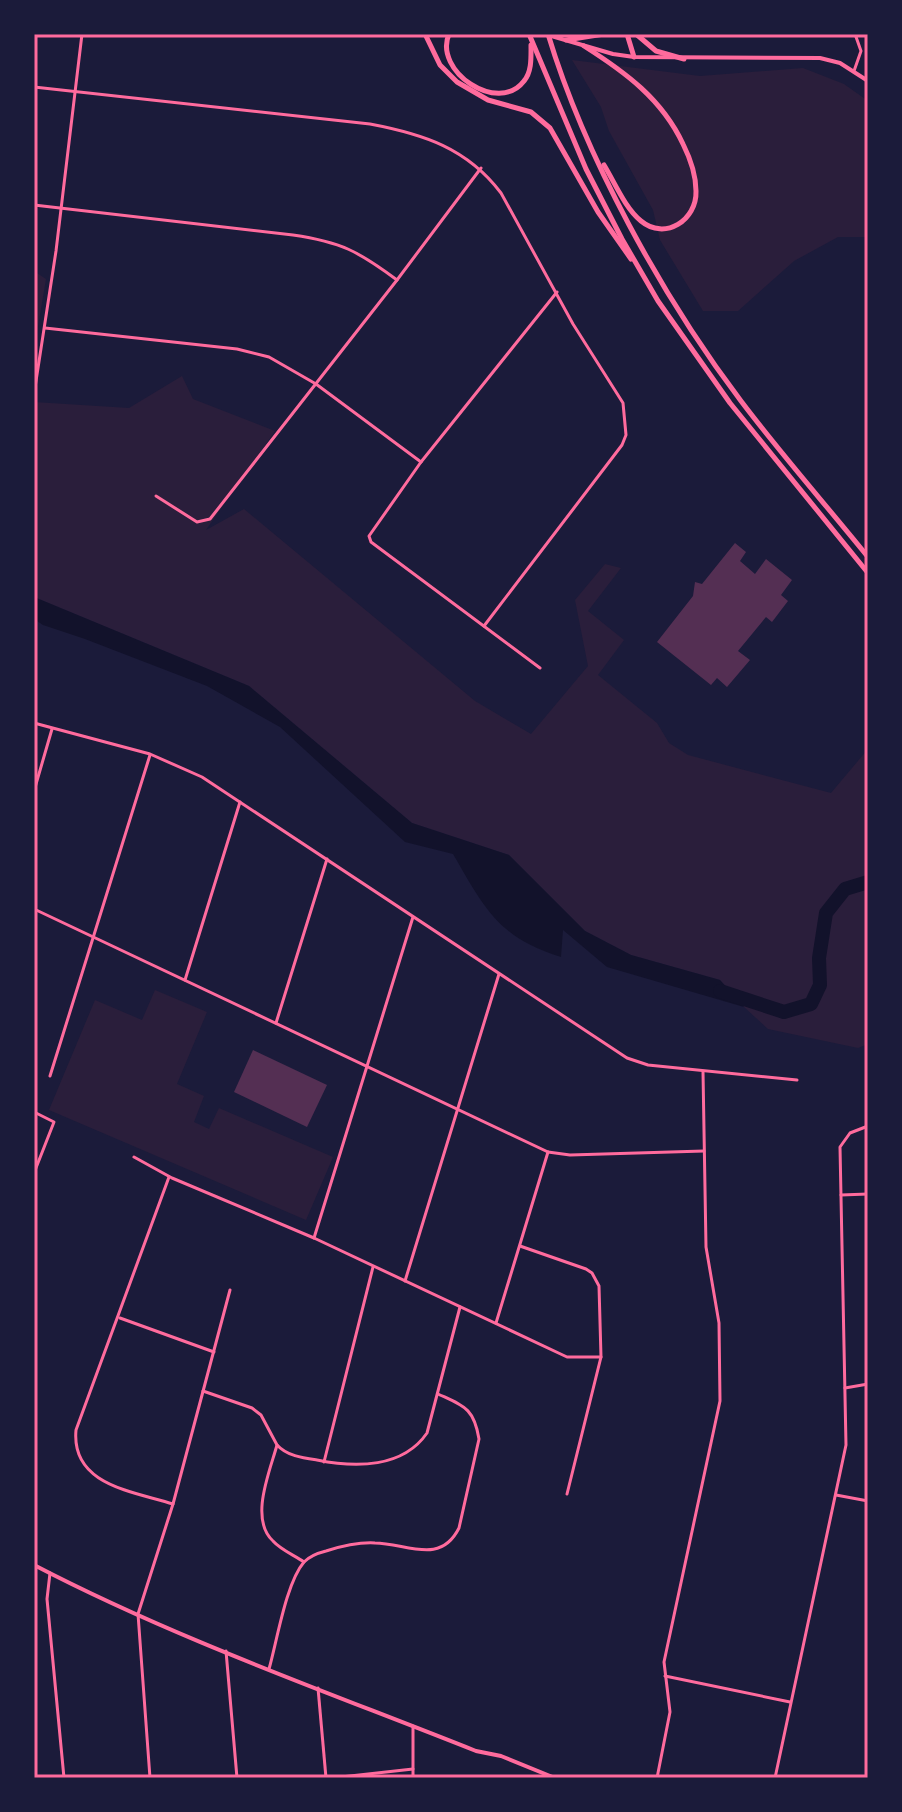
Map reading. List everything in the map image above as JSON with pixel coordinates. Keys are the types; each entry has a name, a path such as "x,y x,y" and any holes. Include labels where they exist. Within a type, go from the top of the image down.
{"highway":[{"path":"425,34 440,65 457,82 488,100 531,112 550,128 604,222 638,268 687,345 868,573"},
{"path":"449,34 445,46 446,57 453,68 465,80 487,92 496,93 511,92 525,80 529,72 530,37"},
{"path":"547,34 571,97 635,236 740,400 868,557"},
{"path":"569,41 604,34"},
{"path":"627,34 634,57"},
{"path":"636,34 656,51 684,59"},
{"path":"530,37 586,169 638,268"},
{"path":"584,46 644,89 674,127 687,153 695,182 695,203 686,220 668,229 643,223 631,210 592,144"}],"main road":[{"path":"547,34 634,57 820,58 840,63 868,81"},
{"path":"34,1565 138,1614 269,1669 474,1750 501,1756 555,1778"}],"street":[{"path":"34,394 62,208 82,34"},
{"path":"854,71 861,51 855,34"},
{"path":"34,87 399,129 437,142 481,168 501,193 573,324 623,403 626,435 622,445 484,626"},
{"path":"156,496 197,522 210,519 481,168"},
{"path":"34,205 334,242 353,249 397,280"},
{"path":"540,668 371,542 369,536 421,462 557,292"},
{"path":"45,328 237,349 269,357 316,384 421,462"},
{"path":"34,723 150,754 188,770 627,1058 648,1065 797,1080"},
{"path":"34,791 53,728"},
{"path":"50,1076 150,754"},
{"path":"185,980 240,802"},
{"path":"276,1023 327,859"},
{"path":"34,909 548,1152 570,1155 704,1151"},
{"path":"314,1238 413,916"},
{"path":"405,1281 499,973"},
{"path":"657,1778 669,1726 664,1662 720,1401 719,1323 706,1247 703,1072"},
{"path":"34,1112 54,1122 34,1173"},
{"path":"775,1778 846,1445 842,1142 850,1133 868,1126"},
{"path":"496,1323 548,1152"},
{"path":"134,1157 169,1177 314,1238 567,1357 601,1357"},
{"path":"169,1177 76,1430 75,1445 79,1459 101,1481 173,1504"},
{"path":"841,1195 868,1194"},
{"path":"520,1246 586,1269 599,1286 601,1357 567,1494"},
{"path":"324,1462 373,1267"},
{"path":"150,1778 138,1614 173,1504 230,1290"},
{"path":"203,1391 252,1408 261,1415 277,1445 293,1456 356,1465 375,1464 402,1456 419,1445 427,1433 460,1307"},
{"path":"118,1317 214,1352"},
{"path":"845,1388 868,1384"},
{"path":"269,1669 292,1583 304,1562 315,1554 343,1545 377,1542 429,1550 454,1539 479,1439 476,1425 466,1407 438,1394"},
{"path":"277,1445 262,1506 263,1521 274,1543 304,1562"},
{"path":"836,1495 868,1501"},
{"path":"50,1573 47,1599 64,1778"},
{"path":"226,1651 237,1778"},
{"path":"665,1676 791,1703"},
{"path":"318,1688 329,1778 413,1769"},
{"path":"413,1726 413,1778"}],"shaded area":[{"path":"572,60 700,76 803,68 844,84 868,101 868,237 838,237 794,261 738,311 703,311 660,240 653,210 609,131 601,107"},
{"path":"34,271 46,279 34,350"},
{"path":"182,376 193,399 275,431 206,530 244,509 475,701 531,734 588,666 575,600 605,564 621,568 588,611 624,640 598,675 657,723 669,743 688,755 831,793 868,749 868,1044 858,1048 768,1029 720,980 631,955 585,931 509,855 412,823 249,686 34,597 34,402 129,408"},
{"path":"34,597 249,686 412,823 509,855 585,931 631,955 720,980 744,1007 607,967 563,930 561,957 522,940 507,930 484,905 453,854 405,842 280,727 207,686 43,625 34,619"},
{"path":"155,990 207,1012 177,1084 204,1096 194,1122 209,1129 219,1108 333,1157 306,1220 49,1110 95,1000 142,1020"}],"building":[{"path":"735,543 746,552 740,561 755,574 766,559 792,580 781,595 788,601 772,622 766,617 738,651 750,660 727,687 717,678 711,685 657,642 693,596 695,582 702,584"},
{"path":"253,1050 327,1085 307,1127 234,1092"}],"waterway":[{"path":"720,991 784,1012 811,1004 820,985 819,958 826,913 845,889 868,882"}]}
